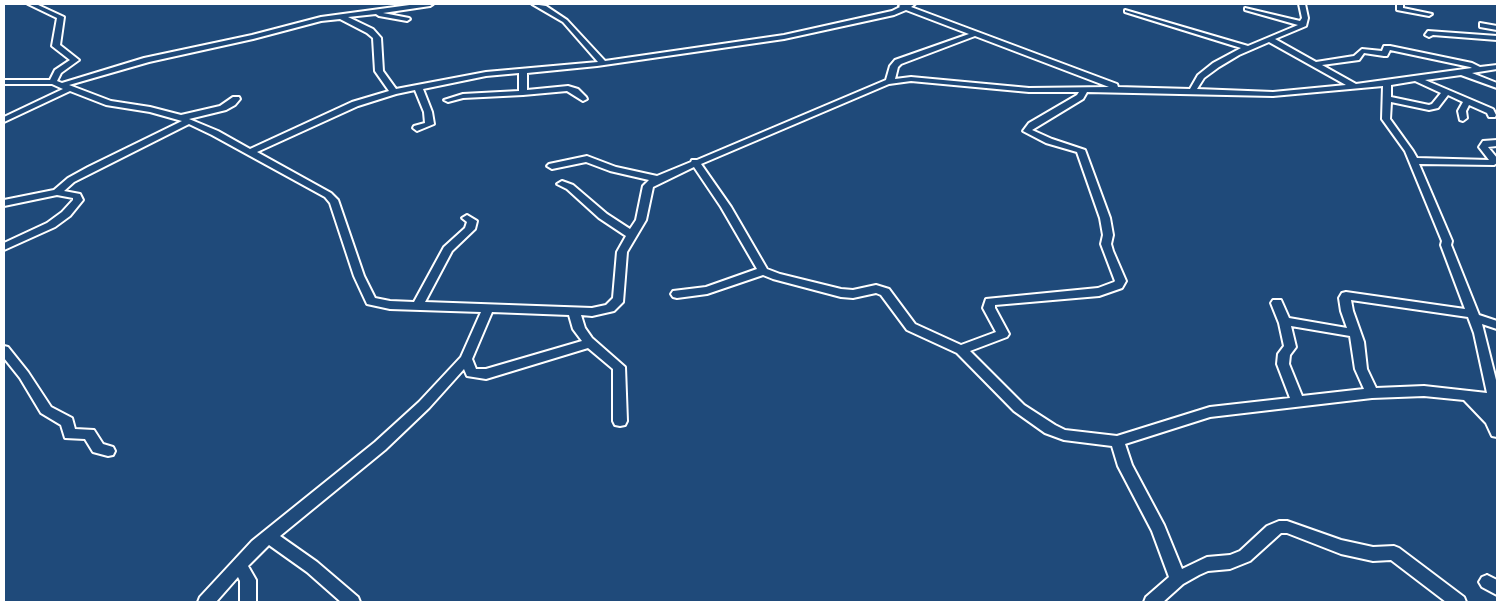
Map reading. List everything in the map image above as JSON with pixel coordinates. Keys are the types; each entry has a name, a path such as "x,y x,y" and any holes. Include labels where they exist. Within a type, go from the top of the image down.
{"street":[{"path":"30,4 61,16 57,48 75,60 58,72 62,85"},
{"path":"379,4 386,9"},
{"path":"4,120 62,85 147,60 340,16 430,4"},
{"path":"535,4 544,7 565,22 602,62"},
{"path":"896,4 910,6 1122,89"},
{"path":"1302,4 1303,24"},
{"path":"1400,4 1400,8 1403,10 1430,14"},
{"path":"250,152 355,104 394,92 486,74 602,62 784,37 910,6"},
{"path":"1247,9 1303,24"},
{"path":"1128,11 1248,48"},
{"path":"362,12 407,19"},
{"path":"340,16 370,31 377,38 379,70 394,92"},
{"path":"1191,93 1201,77 1216,64 1248,48 1298,28 1303,24"},
{"path":"1483,25 1497,28"},
{"path":"890,81 894,66 898,62 977,33"},
{"path":"1429,35 1431,33 1497,38"},
{"path":"1269,39 1354,86"},
{"path":"1315,64 1356,58 1362,51 1384,54 1387,48 1390,48 1472,65 1480,70"},
{"path":"4,82 62,85 109,104 150,110 185,120 250,152 333,199 342,219 364,292 371,301 390,305 574,312 602,311 616,304 620,299 622,252 640,220 648,186 657,179 695,162 723,153 890,81 911,79 1029,90 1122,89 1191,93 1273,94 1387,83 1497,67"},
{"path":"523,70 523,93"},
{"path":"1462,72 1497,86"},
{"path":"1416,79 1488,110 1492,115"},
{"path":"1387,83 1386,119 1409,151 1413,160 1480,333 1493,399 1491,420"},
{"path":"416,128 427,126 430,121 418,87"},
{"path":"448,100 463,96 523,93 568,88 575,91 582,99"},
{"path":"961,350 1003,334 989,308 990,302 1099,292 1118,285 1121,281 1106,244 1108,236 1105,218 1081,150 1049,141 1027,131 1032,125 1080,97 1084,90"},
{"path":"1387,98 1429,108 1435,106 1446,92"},
{"path":"57,192 71,180 90,169 185,120 223,108 232,104 236,99"},
{"path":"1463,118 1462,110 1467,101"},
{"path":"1413,160 1491,163 1495,161 1483,148 1486,144 1497,144"},
{"path":"552,166 586,159 613,169 657,179"},
{"path":"695,162 726,207 763,271 777,278 841,293 853,294 879,289 885,292 911,327 961,350 1020,408 1050,430 1064,435 1117,441 1210,412 1372,393 1424,391 1493,399"},
{"path":"562,184 570,187 603,216 632,235"},
{"path":"4,203 57,192 77,196 78,200 66,214 51,225 4,247"},
{"path":"418,306 448,249 470,229 472,221 467,218"},
{"path":"677,294 693,290 707,290 763,271"},
{"path":"1372,393 1361,369 1358,342 1347,311 1346,296 1474,316 1497,326"},
{"path":"1277,303 1284,321 1290,347 1284,354 1283,364 1298,402"},
{"path":"206,602 239,564 380,446 424,405 466,359 488,309"},
{"path":"574,312 579,329 590,343 619,367 620,421"},
{"path":"1284,321 1354,333"},
{"path":"1480,333 1497,326"},
{"path":"466,359 472,373 486,374 590,343"},
{"path":"4,350 24,375 46,410 67,422 70,434 89,434 98,448 108,451"},
{"path":"1468,396 1491,420 1497,432"},
{"path":"1117,441 1124,466 1159,530 1178,580"},
{"path":"1152,602 1178,580 1207,564 1230,562 1245,556 1272,531 1287,527 1341,547 1373,554 1389,552 1399,556 1458,602"},
{"path":"269,537 312,567 352,602"},
{"path":"239,564 248,580 248,602"}]}
